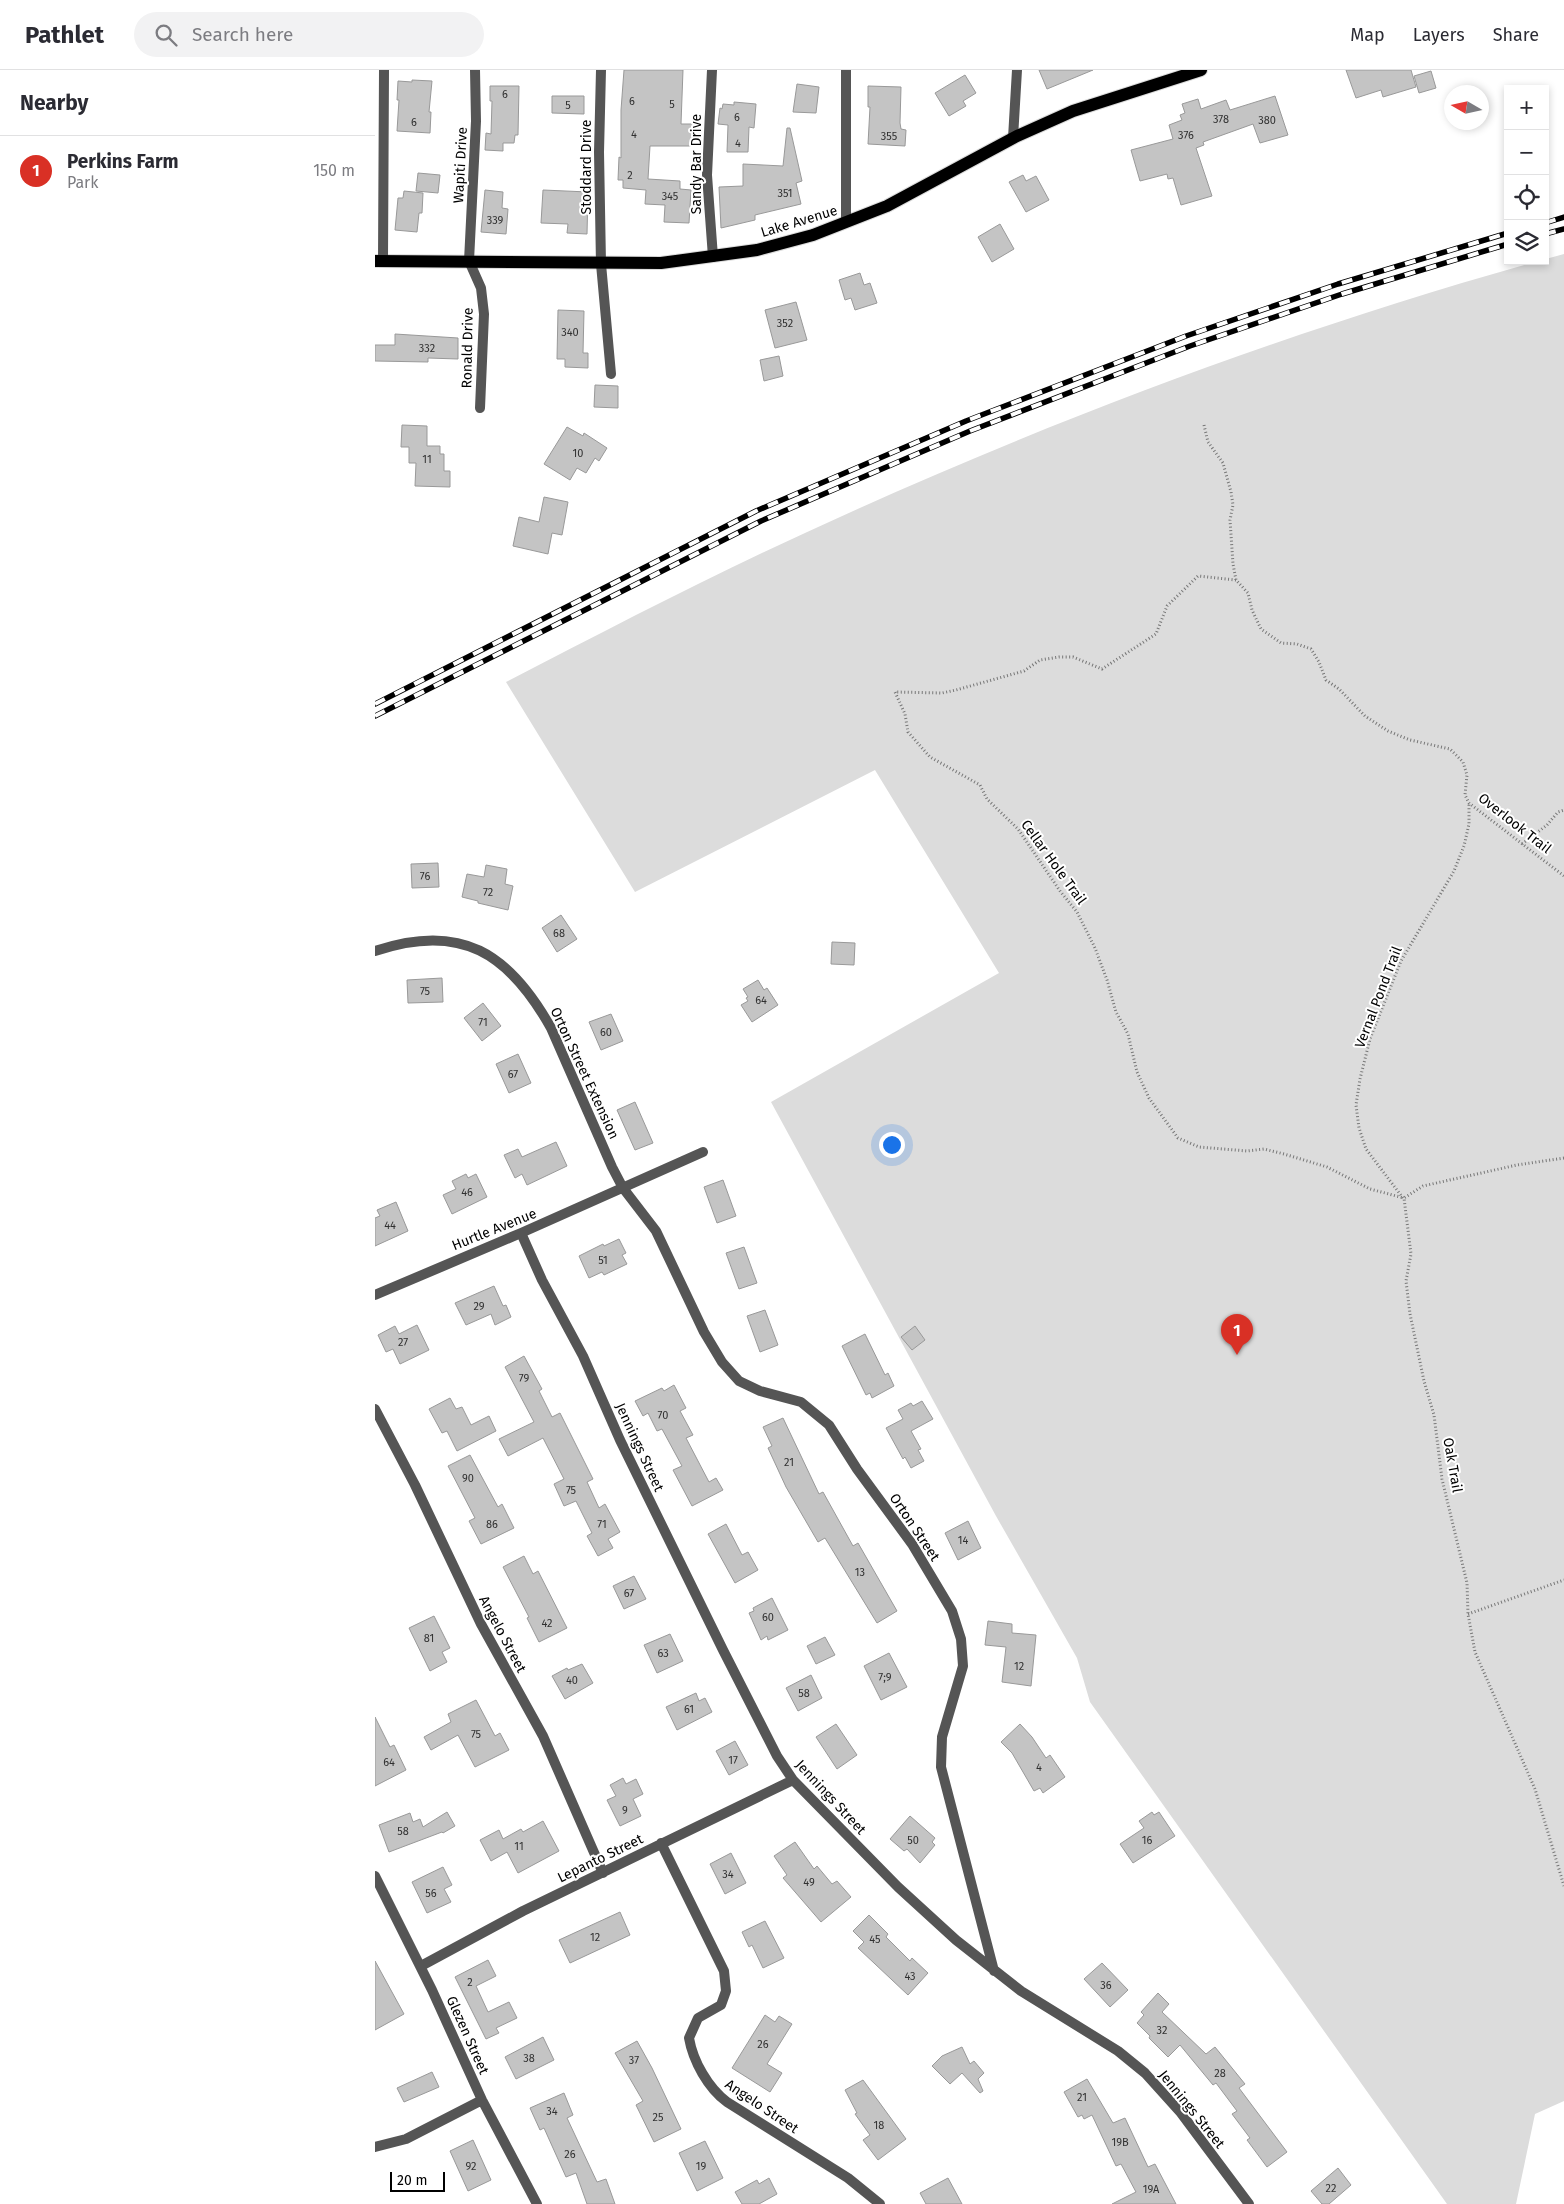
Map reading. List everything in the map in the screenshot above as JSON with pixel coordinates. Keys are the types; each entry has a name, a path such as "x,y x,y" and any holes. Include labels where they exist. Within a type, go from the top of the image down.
{"main road":[{"name":"Lake Avenue","path":"379,261 661,263 713,257 785,243 887,206 1013,138 1073,111 1201,70"}],"street":[{"path":"379,261 384,70"},
{"name":"Wapiti Drive","path":"469,262 476,121 475,70"},
{"name":"Stoddard Drive","path":"601,70 599,152 601,264 611,374"},
{"name":"Sandy Bar Drive","path":"712,70 707,175 713,257"},
{"path":"846,70 846,222"},
{"path":"1013,138 1017,70"},
{"name":"Ronald Drive","path":"469,262 481,288 484,314 480,408"},
{"name":"Orton Street Extension","path":"375,951 406,942 442,940 456,942 483,952 508,969 531,995 551,1028 623,1188"},
{"name":"Hurtle Avenue","path":"375,1295 521,1234 703,1152"},
{"name":"Orton Street","path":"623,1188 656,1232 704,1332 730,1373 749,1387 801,1402 829,1425 857,1469 912,1544 951,1611 961,1639 963,1666 942,1737 941,1767 993,1970"},
{"name":"Jennings Street","path":"521,1234 542,1280 583,1356 620,1440 720,1643 777,1756 793,1780 905,1893 993,1970 1035,2001 1118,2051 1145,2072 1181,2113 1249,2204"},
{"name":"Angelo Street","path":"375,1409 415,1484 481,1624 543,1736 603,1873"},
{"name":"Lepanto Street","path":"421,1966 523,1911 793,1780"},
{"name":"Angelo Street","path":"661,1843 724,1971 727,1983 721,2005 698,2018 689,2038 694,2056 711,2087 727,2102 848,2178 880,2204"},
{"name":"Glezen Street","path":"375,1876 421,1966 482,2100 537,2204"},
{"path":"375,2147 405,2139 482,2100"}],"path":[{"path":"1204,425 1208,442 1223,463 1231,492 1233,506 1230,520 1236,580"},
{"name":"Cellar Hole Trail","path":"1236,580 1198,576 1167,606 1156,634 1102,669 1073,657 1059,657 1040,660 1024,671 942,693 895,692 905,714 908,732 930,757 980,785 987,799 1018,829 1060,891 1077,912 1098,956 1116,1012 1128,1034 1137,1072 1149,1098 1178,1138 1199,1147 1247,1151 1263,1149 1284,1154 1327,1167 1370,1189 1404,1198"},
{"name":"Overlook Trail","path":"1236,580 1248,593 1252,610 1261,629 1281,643 1297,644 1311,649 1319,662 1326,680 1339,689 1365,716 1388,731 1410,740 1451,749 1463,762 1467,775 1465,795 1469,804 1564,876"},
{"name":"Vernal Pond Trail","path":"1404,1198 1367,1150 1359,1128 1356,1105 1360,1079 1370,1039 1401,961 1453,871 1464,846 1469,824 1469,804"},
{"path":"1521,844 1547,825 1558,812 1564,810"},
{"path":"1404,1198 1423,1186 1517,1165 1564,1158"},
{"name":"Oak Trail","path":"1404,1198 1411,1254 1406,1281 1410,1314 1424,1381 1434,1415 1442,1480 1467,1583 1468,1614 1475,1652 1535,1789 1564,1886"},
{"path":"1468,1614 1564,1580"}],"shaded area":[{"path":"1564,254 1564,2101 1535,2114 1516,2204 1447,2204 1090,1702 1077,1658 996,1516 771,1102 999,973 875,770 635,892 506,682 767,551 897,491 990,452 1180,377 1275,343 1468,281 1525,265 1549,265 1549,258"}],"building":[{"path":"624,70 683,70 681,124 697,124 697,146 650,146 648,179 680,181 680,189 691,190 689,223 664,222 665,205 645,204 646,190 623,188 623,180 618,180 619,157 621,158 621,110"},
{"path":"1039,70 1093,70 1047,89"},
{"path":"1346,70 1411,70 1416,87 1383,97 1381,90 1356,98"},
{"path":"1431,71 1436,88 1419,93 1414,76"},
{"path":"965,75 976,93 963,101 966,106 949,116 935,93"},
{"path":"412,80 432,81 429,112 431,112 430,133 397,131 398,81 412,82"},
{"path":"797,84 819,87 816,113 793,112"},
{"path":"490,86 519,86 518,135 515,135 514,143 503,143 503,151 485,150 486,133 491,134 492,101 490,101"},
{"path":"868,86 901,87 900,123 901,129 906,130 905,146 868,144 870,107 868,107"},
{"path":"552,96 584,96 584,114 552,113"},
{"path":"1275,96 1288,135 1260,143 1253,124 1203,142 1204,145 1196,148 1212,196 1181,205 1173,178 1168,179 1167,174 1140,181 1131,150 1173,139 1169,125 1182,120 1180,115 1185,113 1182,104 1198,99 1201,109 1226,100 1230,110"},
{"path":"734,102 756,104 754,128 749,127 748,152 727,152 728,125 718,124 720,108 722,109 723,104 734,105"},
{"path":"787,128 790,128 802,181 796,183 801,204 755,215 755,220 721,228 719,187 743,186 743,164 783,166"},
{"path":"418,173 440,175 438,193 416,191"},
{"path":"1023,175 1026,181 1036,176 1049,200 1026,212 1009,182"},
{"path":"485,190 503,192 502,208 508,209 506,234 481,232"},
{"path":"543,190 588,192 587,234 567,233 568,224 541,223"},
{"path":"404,191 423,193 422,213 419,213 417,232 395,230 398,198 403,198"},
{"path":"1000,224 1014,249 992,262 978,237"},
{"path":"860,273 864,285 870,283 877,303 855,310 851,298 845,300 839,280"},
{"path":"796,302 807,340 775,348 765,310"},
{"path":"558,310 584,311 583,353 588,353 588,368 565,367 565,359 557,359"},
{"path":"395,334 458,338 458,359 428,358 428,362 375,361 375,345 395,345"},
{"path":"779,356 783,376 764,381 760,360"},
{"path":"595,385 618,386 618,408 594,407"},
{"path":"402,425 427,426 427,446 440,446 440,454 444,454 444,471 450,471 450,487 415,486 416,463 409,463 409,447 401,447"},
{"path":"567,427 583,436 584,433 607,448 599,461 595,458 586,473 577,468 570,480 544,464"},
{"path":"544,497 568,502 562,535 552,533 548,554 513,546 519,517 539,522"},
{"path":"438,863 439,887 412,888 411,864"},
{"path":"486,865 507,869 505,884 513,886 508,910 462,897 467,874 484,877"},
{"path":"561,915 577,939 557,952 542,928"},
{"path":"832,942 855,943 854,965 831,964"},
{"path":"442,978 443,1002 408,1003 407,980"},
{"path":"758,980 764,990 767,988 778,1005 752,1022 741,1005 748,1001 746,998 748,997 743,989"},
{"path":"483,1003 501,1026 482,1041 464,1018"},
{"path":"611,1014 623,1041 601,1050 589,1022"},
{"path":"518,1054 531,1083 509,1093 496,1064"},
{"path":"635,1102 653,1143 635,1150 617,1110"},
{"path":"556,1142 567,1166 527,1185 522,1174 515,1178 504,1155 518,1149 522,1157"},
{"path":"466,1174 468,1178 476,1174 487,1197 452,1214 443,1195 456,1189 452,1181"},
{"path":"723,1180 736,1216 717,1223 704,1187"},
{"path":"396,1202 408,1231 375,1246 375,1218 380,1216 377,1210"},
{"path":"619,1239 626,1253 622,1255 627,1264 604,1275 602,1272 589,1278 579,1256 603,1244 604,1246"},
{"path":"744,1247 757,1283 739,1289 726,1253"},
{"path":"494,1286 503,1306 506,1305 511,1317 495,1325 491,1314 466,1325 455,1303"},
{"path":"765,1310 778,1345 760,1352 747,1316"},
{"path":"417,1325 429,1350 400,1364 393,1349 386,1352 378,1335 395,1326 399,1334"},
{"path":"915,1326 925,1340 912,1350 901,1337"},
{"path":"865,1334 885,1375 888,1373 894,1386 872,1398 870,1393 866,1395 842,1346"},
{"path":"524,1356 542,1389 539,1391 552,1417 560,1413 593,1479 587,1482 599,1508 605,1504 620,1532 608,1539 613,1548 598,1556 587,1536 592,1533 576,1501 564,1506 554,1484 564,1479 543,1438 508,1456 499,1439 534,1422 505,1367"},
{"path":"674,1385 686,1408 680,1411 693,1435 686,1438 709,1482 716,1478 723,1490 692,1506 673,1470 682,1466 662,1429 657,1431 648,1413 643,1416 635,1401 662,1388 664,1391"},
{"path":"450,1398 456,1409 462,1407 471,1425 489,1416 496,1431 457,1451 447,1431 442,1433 429,1409"},
{"path":"922,1401 933,1419 911,1431 921,1449 918,1450 924,1461 911,1468 905,1457 903,1459 886,1428 903,1419 898,1410 911,1403 913,1406"},
{"path":"783,1418 819,1494 823,1492 853,1546 858,1543 897,1611 877,1623 825,1538 818,1542 786,1487 768,1448 772,1446 763,1427"},
{"path":"470,1455 498,1507 502,1504 514,1528 481,1544 469,1521 475,1518 448,1466"},
{"path":"968,1521 981,1548 958,1560 945,1533"},
{"path":"726,1524 742,1555 748,1552 758,1570 735,1583 708,1534"},
{"path":"524,1556 533,1574 538,1571 567,1628 539,1642 527,1618 529,1617 503,1567"},
{"path":"634,1576 646,1599 624,1609 613,1586"},
{"path":"772,1598 788,1630 768,1640 767,1636 761,1640 749,1613 754,1611 753,1608"},
{"path":"434,1616 450,1648 442,1652 447,1662 430,1671 409,1628"},
{"path":"988,1621 1012,1624 1012,1633 1036,1635 1031,1686 1002,1682 1006,1647 985,1645"},
{"path":"670,1634 683,1661 657,1673 644,1645"},
{"path":"825,1637 835,1655 816,1664 807,1646"},
{"path":"889,1653 907,1687 881,1700 864,1666"},
{"path":"582,1664 593,1683 565,1699 552,1676 567,1668 568,1670"},
{"path":"811,1675 822,1698 798,1711 786,1688"},
{"path":"696,1693 699,1701 705,1698 712,1712 677,1730 666,1707"},
{"path":"476,1700 495,1736 500,1733 509,1750 475,1767 458,1735 431,1750 424,1737 451,1722 448,1714"},
{"path":"375,1717 390,1747 394,1745 406,1770 375,1786"},
{"path":"836,1724 857,1755 837,1769 816,1737"},
{"path":"1020,1724 1032,1737 1046,1758 1050,1755 1065,1777 1043,1793 1040,1788 1034,1791 1012,1753 1001,1742"},
{"path":"735,1741 748,1765 729,1775 716,1751"},
{"path":"623,1778 626,1784 636,1779 643,1794 633,1799 641,1816 620,1826 607,1800 616,1796 610,1785"},
{"path":"447,1812 455,1826 443,1833 389,1852 379,1825 410,1813 413,1822 420,1819 423,1827"},
{"path":"1152,1812 1154,1815 1159,1812 1175,1836 1133,1863 1120,1844 1144,1828 1139,1821"},
{"path":"910,1816 935,1838 932,1842 935,1845 920,1863 907,1849 904,1851 890,1839"},
{"path":"543,1821 559,1851 518,1873 507,1852 491,1861 480,1840 499,1830 503,1839 521,1829 523,1832"},
{"path":"795,1842 814,1869 817,1866 832,1884 837,1881 851,1897 821,1922 783,1878 787,1875 774,1856"},
{"path":"731,1853 746,1883 725,1894 710,1864"},
{"path":"443,1867 452,1885 444,1889 451,1902 427,1913 412,1882"},
{"path":"620,1912 630,1935 570,1963 559,1940"},
{"path":"869,1915 888,1934 886,1937 910,1961 912,1958 928,1973 908,1995 858,1948 864,1942 853,1931"},
{"path":"765,1921 784,1958 763,1968 752,1945 749,1947 742,1932"},
{"path":"488,1960 496,1976 476,1986 488,2012 509,2002 517,2018 496,2028 499,2033 486,2039 455,1977"},
{"path":"375,1961 404,2014 375,2030"},
{"path":"1102,1963 1128,1990 1110,2007 1084,1979"},
{"path":"1158,1993 1169,2004 1162,2012 1206,2054 1215,2047 1245,2084 1239,2088 1287,2152 1267,2167 1247,2140 1250,2138 1232,2114 1237,2111 1216,2083 1213,2085 1180,2045 1168,2057 1137,2023 1144,2015 1141,2012"},
{"path":"765,2015 775,2022 779,2016 792,2024 767,2064 782,2073 770,2092 732,2068"},
{"path":"543,2037 554,2060 516,2079 505,2057"},
{"path":"637,2041 681,2129 654,2142 636,2105 643,2101 615,2053"},
{"path":"962,2047 970,2064 974,2061 984,2073 978,2079 983,2091 980,2093 962,2073 950,2084 932,2066 942,2056"},
{"path":"432,2072 439,2087 404,2102 397,2088"},
{"path":"1087,2079 1113,2123 1125,2118 1148,2167 1155,2164 1176,2204 1112,2204 1136,2192 1121,2164 1116,2166 1092,2115 1084,2119 1082,2115 1078,2117 1064,2092"},
{"path":"863,2080 906,2139 878,2160 863,2140 870,2135 855,2114 857,2113 845,2090"},
{"path":"564,2093 573,2115 567,2118 597,2182 606,2179 615,2204 587,2204 576,2173 566,2177 544,2128 540,2130 530,2108"},
{"path":"473,2140 491,2180 468,2191 450,2151"},
{"path":"705,2141 723,2178 697,2191 679,2153"},
{"path":"1338,2168 1351,2185 1329,2204 1322,2204 1311,2191"},
{"path":"769,2178 777,2194 759,2204 742,2204 735,2192 757,2180 759,2184"},
{"path":"948,2178 962,2204 926,2204 920,2193"}],"railway":[{"path":"1549,222 1564,217"},
{"path":"1549,233 1564,229"},
{"path":"375,704 756,511 966,421 1186,336 1338,284 1504,234"},
{"path":"375,716 761,521 970,431 1190,346 1342,294 1504,245"}],"place":[{"name":"Perkins Farm","path":"1237,1355"}]}
